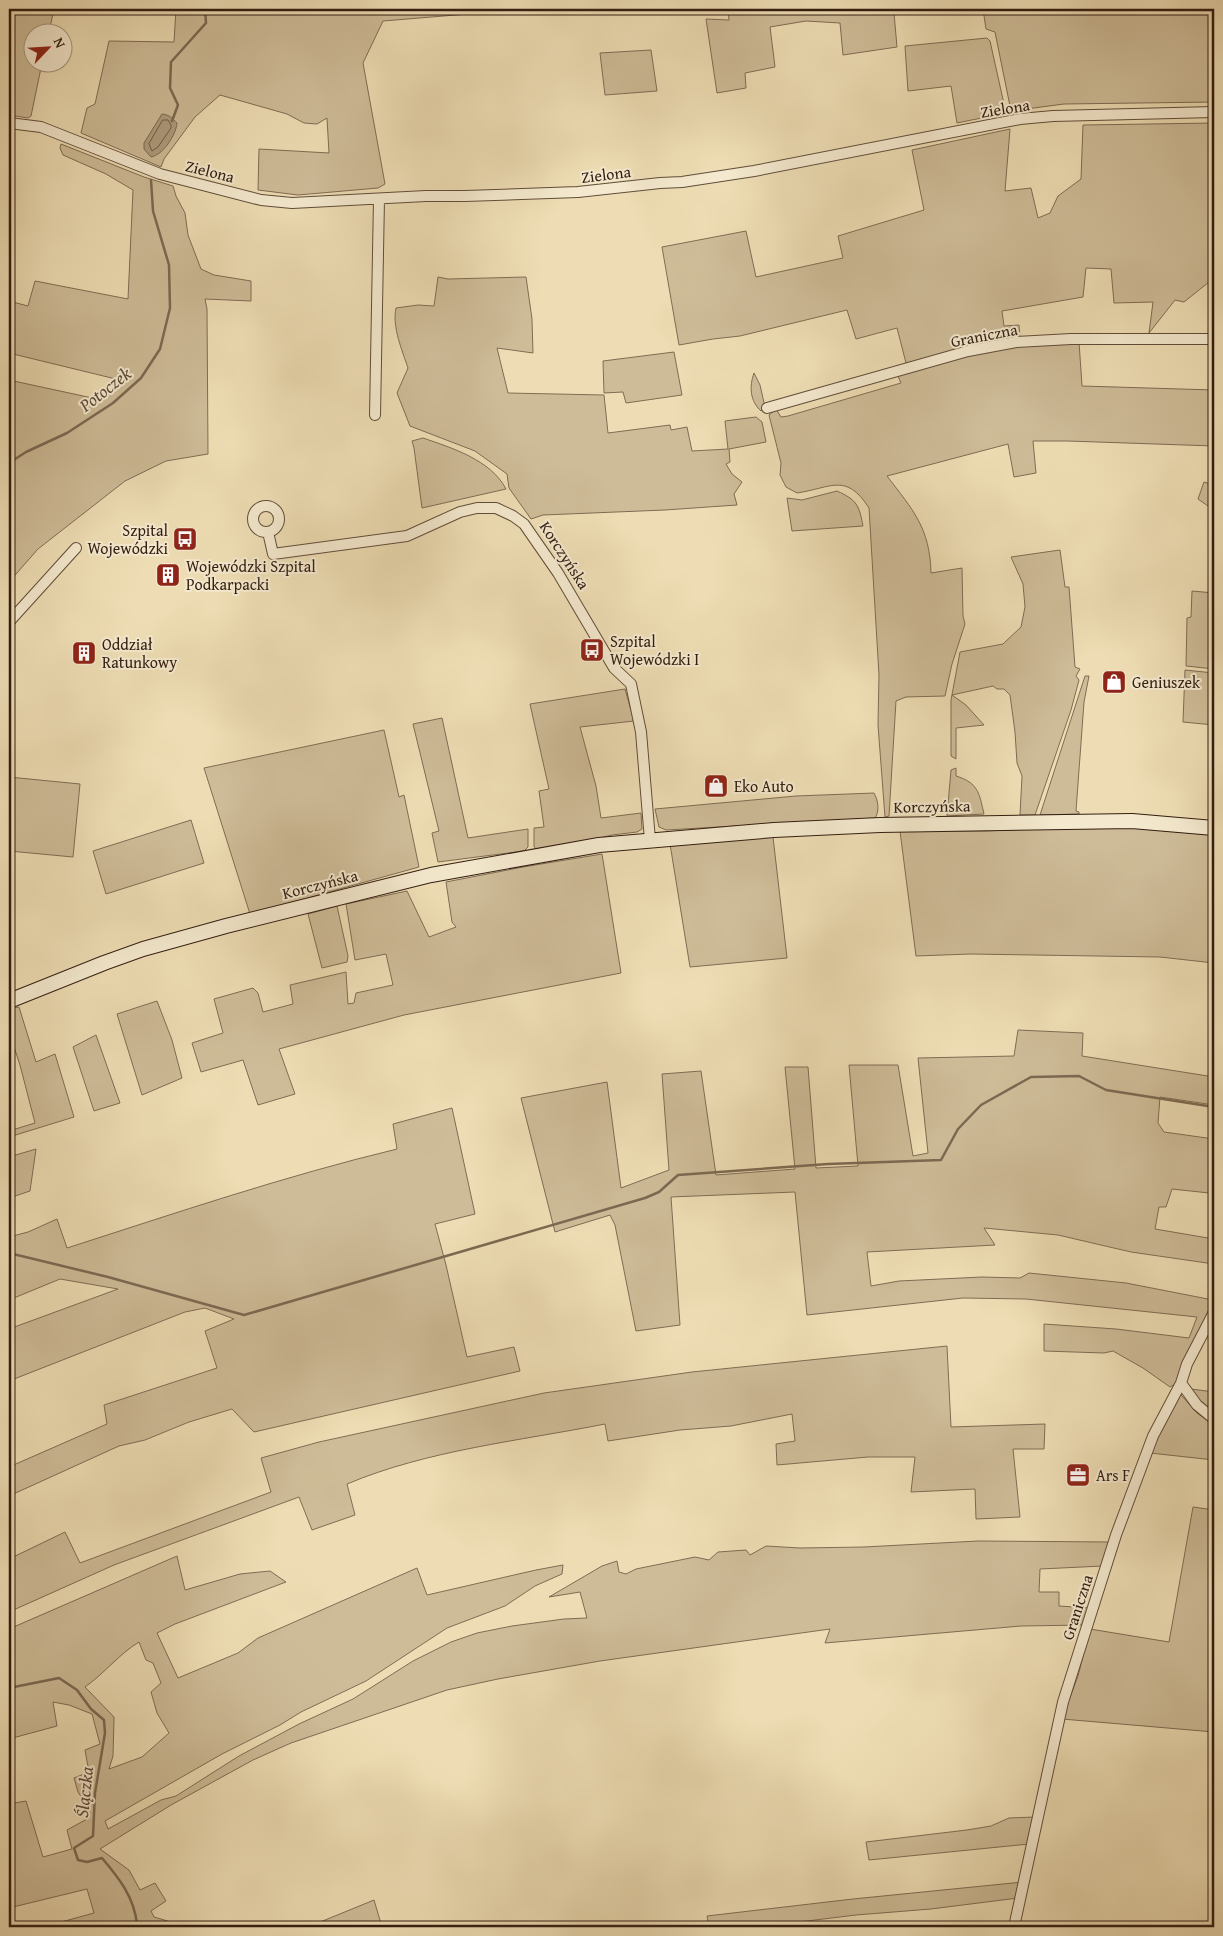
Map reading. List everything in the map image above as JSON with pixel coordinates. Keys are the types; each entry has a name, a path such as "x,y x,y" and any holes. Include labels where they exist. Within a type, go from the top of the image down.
{"main road":[{"name":"Korczyńska","path":"9,1001 144,949 306,905 432,875 599,845 774,830 942,823 1132,821 1214,828"}],"street":[{"name":"Zielona","path":"9,124 41,127 160,174 261,200 292,203 426,196 578,192 682,182 754,171 1020,119 1053,116 1214,112"},
{"path":"375,415 379,199"},
{"name":"Graniczna","path":"767,408 968,351 1016,342 1071,339 1214,339"},
{"name":"Korczyńska","path":"268,532 273,554 408,536 460,512 476,508 496,508 524,524 558,573 614,668 631,684 641,732 650,840"},
{"path":"9,622 76,548"},
{"name":"Graniczna","path":"1014,1927 1063,1702 1130,1496 1152,1436 1181,1384 1187,1364 1214,1312"},
{"path":"1181,1384 1197,1405 1214,1419"}],"shaded area":[{"path":"9,9 54,9 51,22 22,22 22,72 40,72 31,116 28,118 9,115"},
{"path":"176,9 480,9 480,13 383,21 363,63 385,184 378,188 298,195 258,190 259,149 329,153 327,118 317,124 304,123 287,114 220,95 195,117 164,159 161,167 81,133 87,108 95,104 109,41 174,42"},
{"path":"728,9 921,9 894,13 897,47 843,55 840,23 806,21 770,27 775,67 745,73 746,88 717,93 706,19 729,20"},
{"path":"983,9 1214,9 1214,102 1064,104 1011,111 995,32 986,29"},
{"path":"987,38 990,41 1006,113 957,123 951,86 908,91 905,46"},
{"path":"651,50 657,91 605,95 600,53"},
{"path":"1214,123 1214,278 1184,302 1175,300 1149,333 1153,302 1114,303 1111,269 1086,268 1083,297 1002,311 1004,326 1019,325 1020,339 906,363 897,328 856,339 847,310 740,336 679,345 662,247 746,231 756,277 843,258 838,236 924,210 912,150 1010,129 1005,191 1031,188 1038,218 1050,213 1058,196 1081,179 1083,125"},
{"path":"61,144 144,177 173,186 185,213 188,235 201,269 214,275 251,281 251,301 205,299 207,309 208,454 166,461 125,481 38,549 9,582 9,380 97,399 124,381 9,353 9,301 28,306 35,281 128,299 133,190 106,174 63,155 60,148"},
{"path":"438,277 448,279 526,277 532,319 533,353 497,348 508,393 604,395 608,433 670,425 671,430 687,427 692,451 728,449 725,421 756,417 762,422 766,442 729,449 730,462 726,464 732,474 742,482 734,494 737,505 543,515 531,519 509,488 507,474 475,451 410,426 397,393 408,368 396,331 396,308 418,305 434,306"},
{"path":"1079,342 1082,386 1214,390 1214,446 1033,441 1036,473 1014,477 1008,444 887,476 905,499 923,531 930,557 931,573 962,568 963,616 965,624 952,664 945,696 906,697 896,701 889,816 885,817 878,725 879,675 869,508 861,497 845,486 829,486 797,493 786,487 780,475 781,463 769,415 776,409 781,417 788,416 901,383 897,374 982,352 1022,345"},
{"path":"674,352 682,395 626,403 623,392 604,393 603,361"},
{"path":"754,373 760,385 765,407 761,411 757,407 752,394 751,383"},
{"path":"423,438 470,456 491,470 506,489 422,508 412,441"},
{"path":"1204,482 1214,485 1214,507 1208,506 1198,499"},
{"path":"837,491 849,497 856,504 863,526 792,531 787,498 802,500"},
{"path":"1060,550 1065,587 1069,587 1075,667 1080,669 1076,676 1079,680 1071,710 1035,815 1020,815 1022,776 1017,763 1010,695 1004,689 997,689 993,686 952,695 966,705 984,725 956,728 956,759 951,756 951,700 960,652 1003,644 1021,627 1025,607 1023,584 1011,557"},
{"path":"1192,591 1214,593 1214,669 1186,666 1187,618 1191,617"},
{"path":"1185,670 1214,673 1214,725 1183,722"},
{"path":"1085,676 1089,676 1084,702 1076,811 1079,814 1040,815"},
{"path":"625,689 634,721 580,727 596,786 601,818 641,813 642,829 637,832 612,835 537,852 534,846 534,828 544,827 539,791 549,789 530,704"},
{"path":"442,718 468,838 528,829 528,847 524,851 438,862 432,833 439,831 413,724"},
{"path":"384,730 399,797 404,795 419,867 250,914 204,768"},
{"path":"956,768 956,776 969,782 976,789 984,814 947,816 951,770"},
{"path":"9,777 80,784 73,857 9,851"},
{"path":"874,793 878,806 875,818 666,830 659,827 655,809 796,796"},
{"path":"191,820 204,863 106,894 93,851"},
{"path":"1109,826 1214,835 1214,963 1160,957 970,954 916,956 900,831 986,831"},
{"path":"773,837 787,958 690,967 670,844"},
{"path":"602,854 621,973 404,1015 279,1049 295,1094 258,1105 243,1060 201,1072 192,1043 223,1033 214,999 253,988 258,993 263,1012 293,1004 290,985 346,972 348,1004 354,1003 356,993 393,985 386,954 355,960 346,904 407,891 429,937 456,927 452,922 446,882"},
{"path":"337,906 348,956 347,962 322,968 308,914"},
{"path":"157,1001 172,1040 182,1078 142,1095 117,1014"},
{"path":"19,1007 36,1062 55,1054 74,1117 9,1137 9,1131 35,1123 20,1065 9,1032 9,1009"},
{"path":"1018,1030 1083,1033 1082,1056 1214,1077 1214,1105 1160,1097 1158,1123 1164,1132 1214,1139 1214,1161 1212,1161 1209,1193 1172,1189 1166,1207 1159,1207 1155,1229 1214,1239 1214,1264 1131,1252 1058,1235 984,1228 995,1245 867,1252 871,1286 899,1281 982,1277 1020,1278 1029,1273 1126,1283 1213,1300 1177,1383 1170,1387 1143,1368 1113,1351 1104,1353 1044,1351 1044,1324 1116,1329 1189,1338 1197,1317 1026,1299 963,1298 807,1315 795,1192 671,1197 680,1325 636,1331 615,1225 610,1215 555,1232 521,1098 607,1082 621,1188 669,1170 662,1074 701,1071 716,1175 795,1169 785,1067 808,1067 816,1168 858,1166 849,1065 898,1065 913,1156 928,1153 918,1058 1014,1056"},
{"path":"96,1035 120,1103 94,1111 73,1047"},
{"path":"452,1108 475,1214 435,1224 467,1357 514,1347 520,1371 254,1432 232,1409 189,1422 145,1440 119,1446 9,1496 9,1467 107,1424 104,1405 217,1368 205,1331 234,1319 205,1308 185,1312 9,1381 9,1329 118,1289 60,1279 9,1300 9,1237 28,1232 57,1219 67,1248 272,1183 397,1149 393,1124"},
{"path":"36,1149 30,1191 9,1198 9,1157"},
{"path":"947,1346 951,1427 1045,1424 1044,1449 1013,1449 1020,1517 976,1519 975,1489 911,1492 915,1457 868,1457 777,1465 776,1444 795,1441 792,1414 731,1426 680,1430 608,1441 605,1424 507,1441 442,1455 378,1472 347,1484 355,1515 312,1530 299,1497 114,1565 9,1612 9,1559 65,1532 80,1563 271,1492 261,1458 319,1442 544,1393 692,1372"},
{"path":"1191,1389 1214,1392 1214,1413 1201,1403"},
{"path":"1181,1395 1197,1413 1214,1425 1214,1460 1150,1453 1176,1397"},
{"path":"1193,1507 1214,1510 1214,1732 1062,1719 1078,1676 1090,1629 1169,1642"},
{"path":"978,1541 1111,1542 1103,1566 1040,1569 1039,1592 1059,1592 1059,1606 1091,1608 1085,1625 1021,1626 825,1643 830,1629 600,1661 447,1690 291,1743 253,1760 171,1805 100,1849 129,1870 140,1890 155,1883 166,1901 151,1911 154,1917 188,1927 43,1927 94,1913 87,1889 9,1908 9,1804 26,1801 43,1857 72,1849 67,1830 87,1819 88,1807 78,1792 74,1778 89,1772 85,1750 100,1744 92,1714 69,1705 53,1702 57,1726 9,1739 9,1629 177,1556 185,1590 240,1574 270,1571 286,1582 175,1624 157,1633 178,1678 238,1653 258,1638 417,1568 427,1595 563,1565 562,1574 535,1586 505,1606 447,1628 366,1681 301,1712 280,1725 222,1754 105,1821 108,1829 161,1800 176,1796 239,1756 299,1724 353,1699 413,1661 451,1642 477,1633 512,1626 587,1618 580,1592 549,1597 602,1566 617,1561 619,1572 626,1574 636,1569 695,1557 709,1560 718,1552 746,1550 750,1555 766,1546 800,1548 864,1547","holes":["139,1642 146,1660 153,1663 161,1683 151,1692 157,1713 169,1733 142,1757 109,1769 113,1756 114,1717 85,1687"]},
{"path":"1035,1817 1029,1844 869,1860 866,1842 967,1830 991,1826 1009,1818"},
{"path":"1023,1882 1018,1898 931,1909 856,1915 758,1927 709,1927 707,1916 853,1899"},
{"path":"374,1900 382,1927 308,1927"}],"water":[{"path":"162,114 169,116 177,123 176,128 164,149 151,157 144,149 144,143"}],"waterway":[{"name":"Potoczek","path":"172,121 178,105 170,88 171,62 206,23 205,9"},
{"name":"Potoczek","path":"9,463 26,452 67,433 113,403 141,378 160,349 170,308 169,265 153,211 151,180"},
{"path":"9,1253 108,1277 244,1315 645,1198 659,1192 678,1175 828,1164 941,1160 958,1129 981,1105 1031,1077 1079,1076 1106,1090 1214,1107"},
{"name":"Ślączka","path":"9,1688 59,1678 77,1690 91,1709 104,1720 105,1733 95,1793 93,1836 74,1848 78,1860 87,1862 102,1858 120,1881 129,1897 133,1905 137,1924 144,1927"}],"place":[{"name":"Szpital Wojewódzki","path":"185,539"},
{"name":"Wojewódzki Szpital Podkarpacki","path":"168,575"},
{"name":"Szpital Wojewódzki I","path":"592,650"},
{"name":"Oddział Ratunkowy","path":"84,653"},
{"name":"Geniuszek","path":"1114,682"},
{"name":"Eko Auto","path":"716,786"},
{"name":"Ars F","path":"1078,1475"}]}
